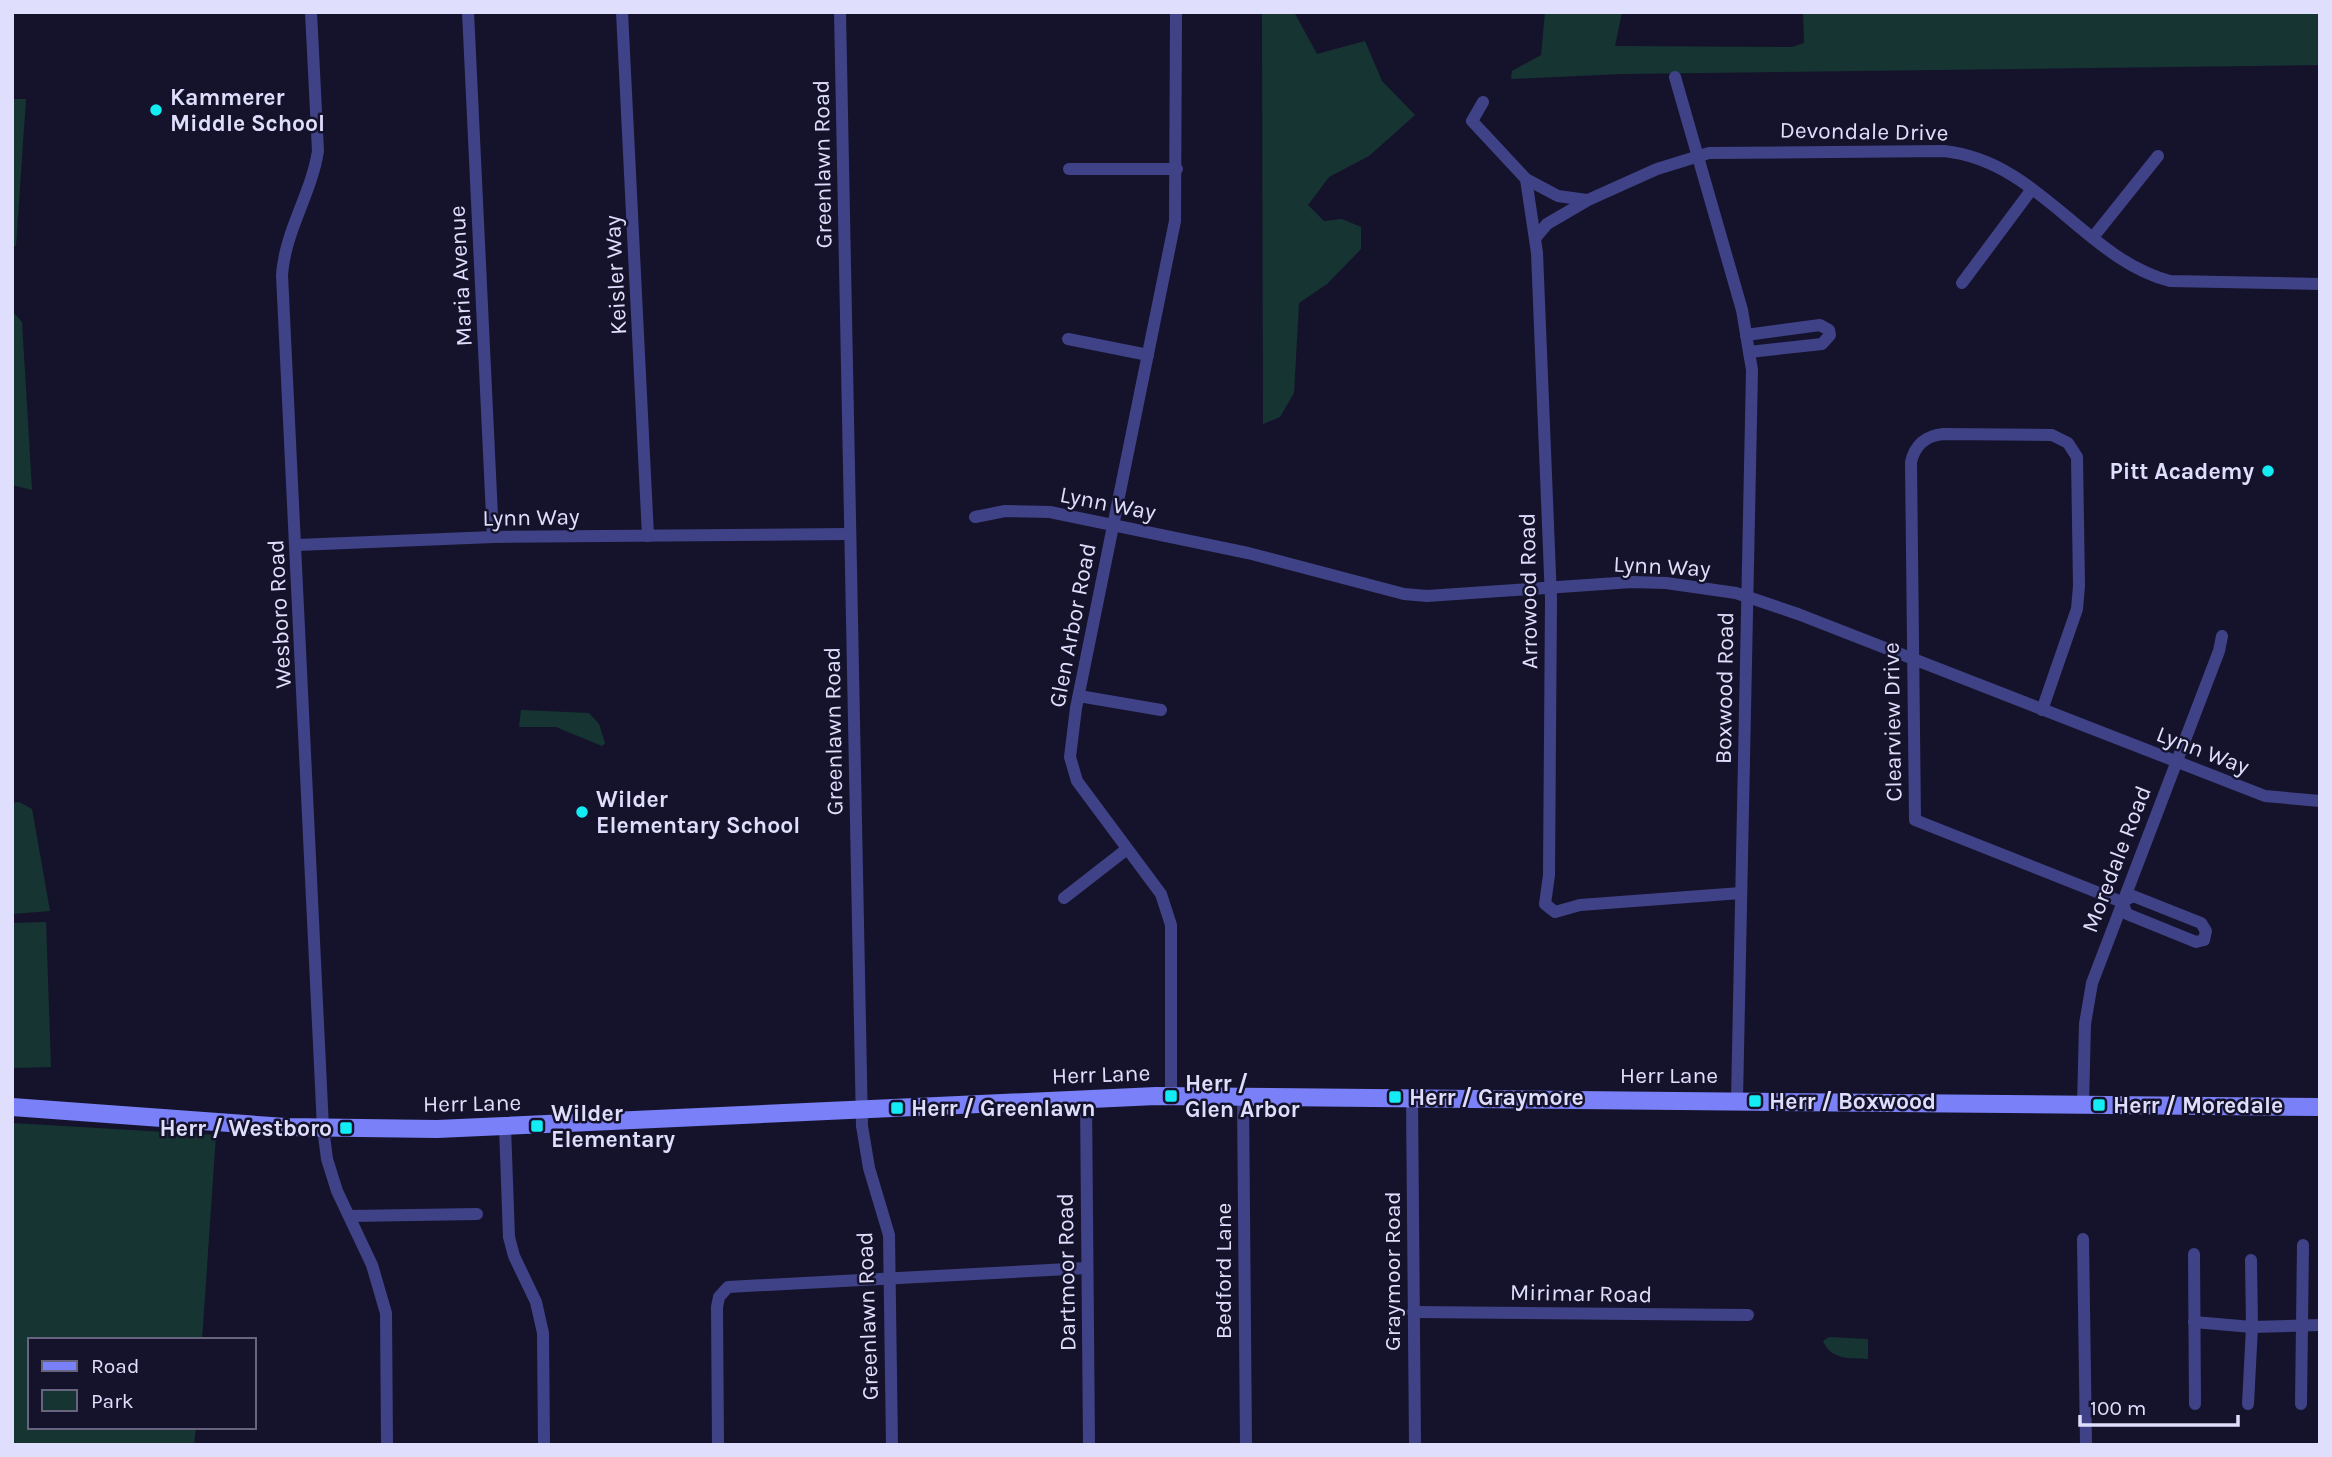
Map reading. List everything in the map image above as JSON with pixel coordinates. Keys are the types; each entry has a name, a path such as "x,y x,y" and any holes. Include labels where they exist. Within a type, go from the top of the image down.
{"main road":[{"name":"Herr Lane","path":"12,1107 323,1128 505,1127 862,1108 1171,1096 2320,1107"}],"street":[{"name":"Wesboro Road","path":"311,12 318,152 314,174 288,237 282,275 323,1128 327,1159 337,1191 372,1265 386,1313 387,1445"},
{"name":"Maria Avenue","path":"468,12 493,537"},
{"name":"Keisler Way","path":"622,12 648,536"},
{"name":"Greenlawn Road","path":"840,12 862,1108 865,1151 889,1236 892,1445"},
{"name":"Glen Arbor Road","path":"1171,1096 1170,916 1161,894 1088,798 1073,773 1070,740 1175,221 1176,12"},
{"name":"Boxwood Road","path":"1675,77 1737,289 1749,352 1752,394 1737,1100"},
{"path":"1483,102 1472,117 1474,125 1526,179 1558,197 1588,200"},
{"name":"Devondale Drive","path":"1535,237 1548,224 1588,200 1657,169 1698,156 1755,151 1944,151 1987,160 2032,189 2141,271 2171,281 2320,284"},
{"path":"2094,236 2158,156"},
{"path":"1069,169 1177,169"},
{"name":"Arrowood Road","path":"1526,179 1535,237 1548,465 1549,875 1545,904 1555,912 1580,905 1741,892"},
{"path":"1962,283 2032,189"},
{"path":"1746,335 1820,325 1829,330 1830,335 1822,344 1749,352"},
{"path":"1068,339 1148,355"},
{"name":"Clearview Drive","path":"2042,709 2070,636 2078,598 2078,467 2074,449 2060,437 2052,435 1930,436 1919,444 1911,462 1915,820 2122,902"},
{"name":"Lynn Way","path":"975,517 1029,510 1248,554 1404,594 1427,596 1666,583 1747,597 2265,796 2320,801"},
{"name":"Lynn Way","path":"297,544 493,537 850,534"},
{"name":"Moredale Road","path":"2083,1105 2088,999 2222,636"},
{"path":"1079,696 1161,710"},
{"path":"1064,898 1127,849"},
{"path":"2133,896 2190,919 2205,926 2206,936 2204,940 2196,942 2127,914 2122,902 2133,896"},
{"name":"Bedford Lane","path":"1243,1096 1246,1445"},
{"name":"Graymoor Road","path":"1412,1097 1415,1445"},
{"name":"Dartmoor Road","path":"1086,1099 1089,1445"},
{"path":"505,1127 509,1237 514,1256 536,1302 543,1333 544,1445"},
{"path":"350,1216 477,1214"},
{"path":"2083,1239 2086,1445"},
{"path":"2301,1404 2303,1245"},
{"path":"2194,1254 2195,1404"},
{"path":"2248,1404 2252,1327 2251,1260"},
{"path":"718,1445 717,1307 723,1291 736,1285 1087,1268"},
{"name":"Mirimar Road","path":"1413,1312 1748,1315"},
{"path":"2194,1322 2252,1327 2320,1325"}],"green space":[{"path":"1262,12 1294,12 1317,54 1365,41 1382,81 1415,115 1369,156 1329,177 1308,205 1324,221 1342,219 1361,227 1361,249 1327,284 1299,303 1294,393 1280,417 1263,424"},
{"path":"1545,12 1622,12 1615,46 1792,47 1804,43 1803,12 2320,12 2320,65 1621,74 1511,79 1512,71 1541,55"},
{"path":"12,99 26,99 16,246 12,246"},
{"path":"12,311 22,322 32,490 12,485"},
{"path":"521,710 589,713 599,724 605,743 602,746 556,727 519,727"},
{"path":"19,802 32,809 50,911 12,914 12,803"},
{"path":"46,922 51,1067 12,1068 12,923"},
{"path":"12,1123 216,1135 202,1338 28,1338 28,1429 196,1429 194,1445 12,1445"},
{"path":"1829,1337 1868,1339 1868,1359 1836,1355 1823,1341"}],"place":[{"name":"Kammerer Middle School","path":"156,110"},
{"name":"Pitt Academy","path":"2268,471"},
{"name":"Wilder Elementary School","path":"582,812"},
{"name":"Herr / Glen Arbor","path":"1171,1096"},
{"name":"Herr / Graymore","path":"1395,1097"},
{"name":"Herr / Boxwood","path":"1755,1101"},
{"name":"Herr / Moredale","path":"2099,1105"},
{"name":"Herr / Greenlawn","path":"897,1108"},
{"name":"Wilder Elementary","path":"537,1126"},
{"name":"Herr / Westboro","path":"346,1128"}]}
